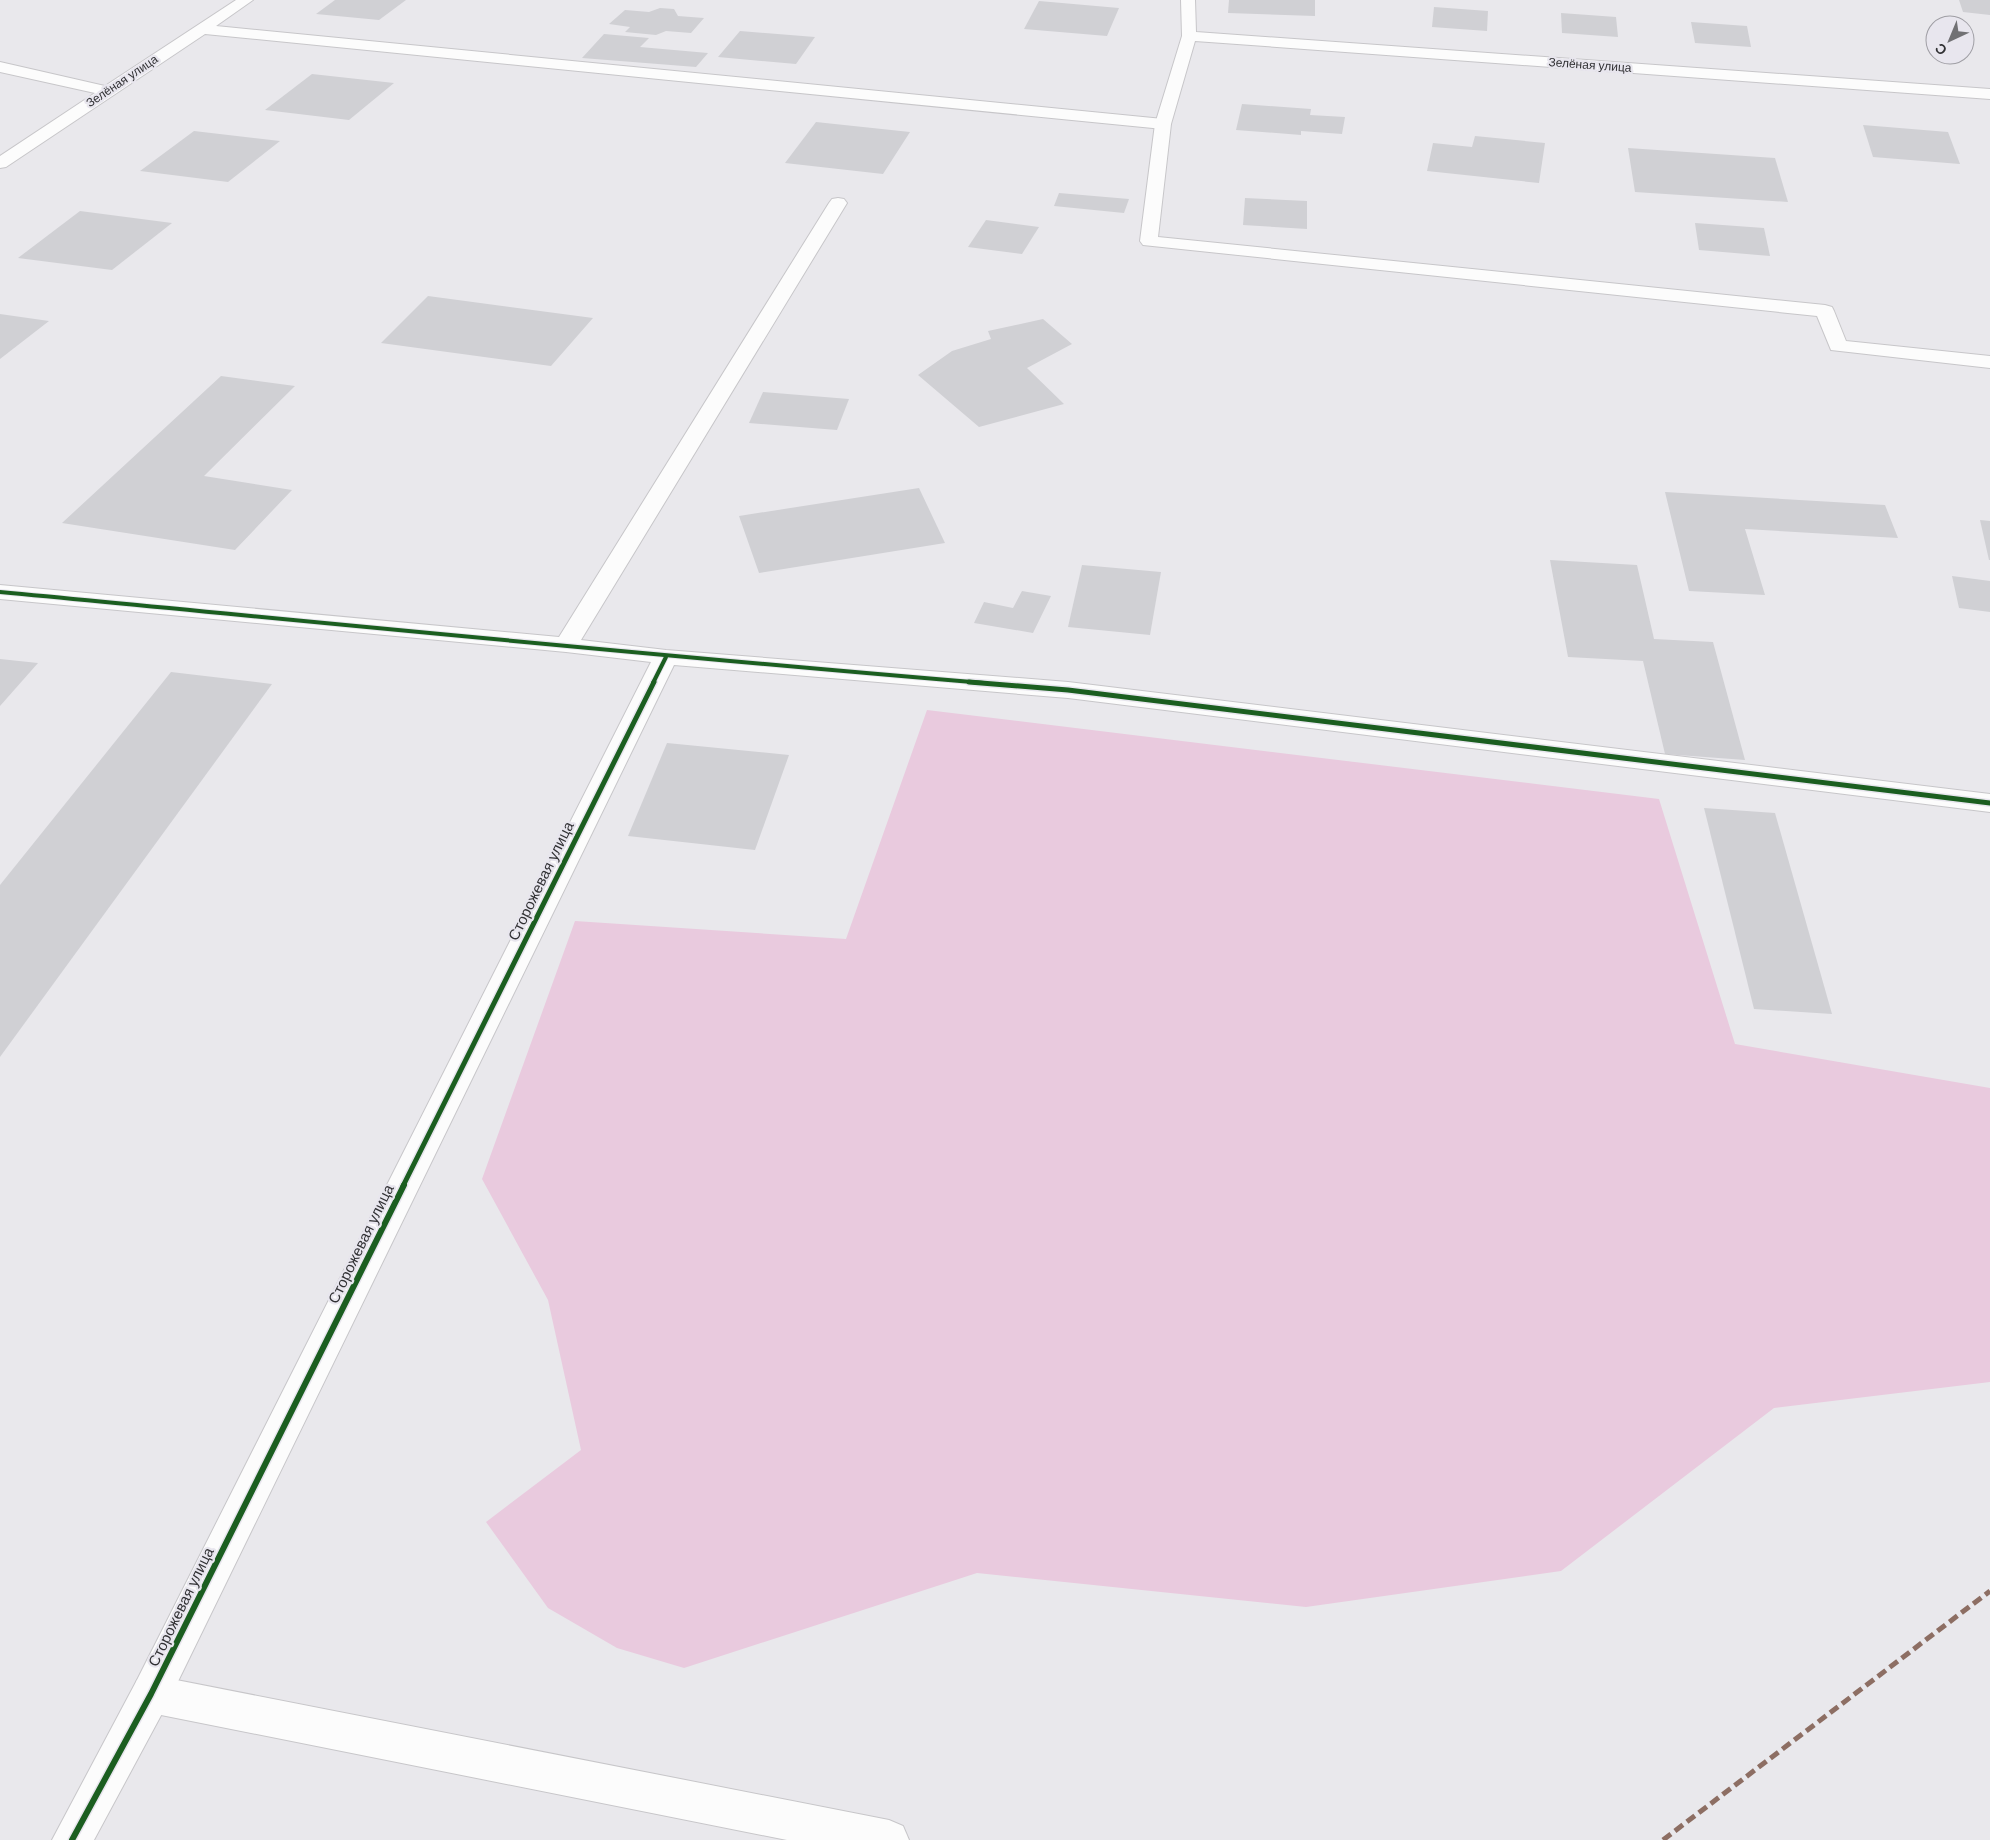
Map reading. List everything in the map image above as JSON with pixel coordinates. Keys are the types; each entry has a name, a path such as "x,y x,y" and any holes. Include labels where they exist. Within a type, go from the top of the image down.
{"street":[{"name":"Зелёная улица","path":"0,163 246,0"},
{"path":"1188,0 1189,36 1163,124 1149,241 1825,311 1838,346 1990,362"},
{"path":"201,29 1163,124"},
{"name":"Зелёная улица","path":"1189,36 1990,94"},
{"path":"0,67 106,91"},
{"path":"566,645 838,203"},
{"path":"0,592 666,656 1068,690 1990,803"},
{"name":"Сторожевая улица","path":"72,1840 151,1694 666,656"},
{"path":"151,1694 889,1840"}],"shaded area":[{"path":"927,710 1659,799 1735,1044 1990,1088 1990,1382 1774,1408 1561,1571 1306,1607 977,1573 684,1668 617,1648 548,1608 486,1522 581,1450 548,1300 482,1179 575,921 846,939"}],"building":[{"path":"335,0 406,0 379,20 316,14"},
{"path":"1229,0 1315,0 1315,16 1228,13"},
{"path":"1959,0 1990,0 1990,15 1963,12"},
{"path":"1039,1 1119,8 1107,36 1024,29"},
{"path":"1434,7 1488,11 1487,31 1432,27"},
{"path":"660,8 674,9 678,16 704,18 691,33 666,31 656,35 625,32 630,27 609,24 625,10 649,12"},
{"path":"1561,13 1616,17 1618,37 1562,33"},
{"path":"1691,22 1747,26 1751,47 1695,43"},
{"path":"740,31 815,37 796,64 718,57"},
{"path":"604,34 649,38 640,47 708,53 696,67 582,58"},
{"path":"312,74 394,83 349,120 265,110"},
{"path":"1242,104 1311,109 1310,115 1345,117 1342,134 1301,131 1301,135 1236,130"},
{"path":"816,122 910,132 883,174 785,163"},
{"path":"1863,125 1948,132 1960,164 1873,157"},
{"path":"194,131 280,141 228,182 140,171"},
{"path":"1475,136 1545,143 1539,183 1427,171 1433,143 1472,147"},
{"path":"1628,148 1775,158 1788,202 1635,192"},
{"path":"1059,193 1129,199 1124,213 1054,206"},
{"path":"1245,198 1307,201 1307,229 1243,225"},
{"path":"80,211 172,223 112,270 18,258"},
{"path":"986,220 1039,227 1022,254 968,247"},
{"path":"1695,223 1764,228 1770,256 1699,250"},
{"path":"428,296 593,318 551,366 381,343"},
{"path":"0,314 49,321 0,359"},
{"path":"1043,319 1072,344 1027,368 1064,404 979,427 918,375 952,351 991,339 988,331"},
{"path":"221,376 295,386 204,476 292,490 235,550 62,523"},
{"path":"763,392 849,399 837,430 749,423"},
{"path":"919,488 945,543 759,573 739,516"},
{"path":"1665,492 1885,505 1898,538 1745,529 1765,595 1689,591"},
{"path":"1980,520 1990,521 1990,560 1989,560"},
{"path":"1550,560 1637,565 1654,639 1713,642 1745,760 1665,754 1643,661 1568,657"},
{"path":"1082,565 1161,572 1150,635 1068,627"},
{"path":"1952,576 1990,581 1990,612 1959,608"},
{"path":"1022,591 1051,596 1033,633 974,623 984,602 1013,608"},
{"path":"0,659 38,663 0,706"},
{"path":"171,672 272,684 0,1057 0,885"},
{"path":"667,743 789,755 755,850 628,836"},
{"path":"1704,808 1775,813 1832,1014 1754,1009"}],"marked path":[{"path":"1663,1840 1990,1591"}],"cycle path":[{"path":"0,592 566,645 666,657 1068,690 1990,803"},
{"path":"72,1840 151,1694 666,657"}]}
